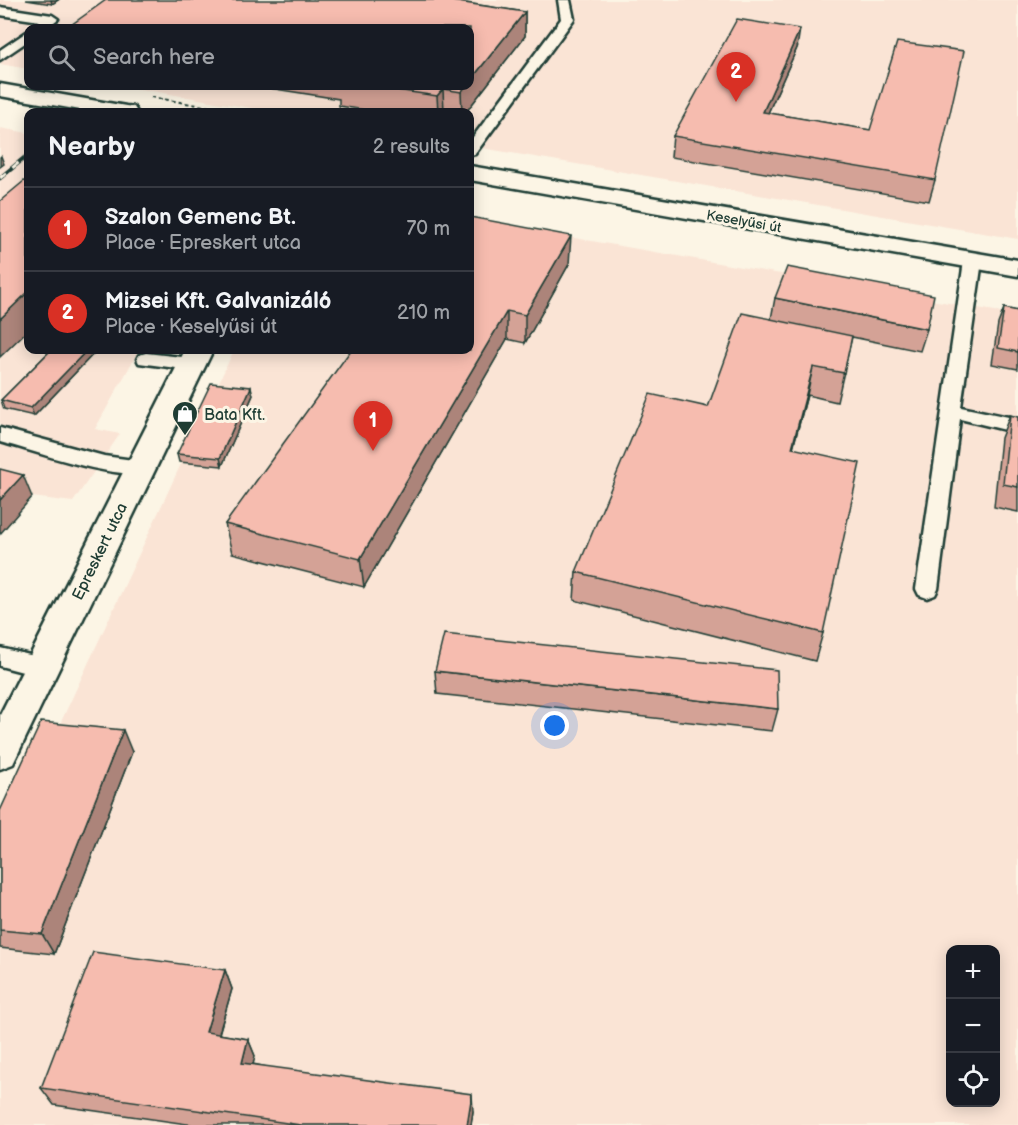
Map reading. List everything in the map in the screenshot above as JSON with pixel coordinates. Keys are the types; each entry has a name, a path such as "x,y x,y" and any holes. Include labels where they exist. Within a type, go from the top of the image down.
{"street":[{"path":"0,90 103,108"},
{"name":"Keselyűsi út","path":"474,174 1018,268"},
{"name":"Epreskert utca","path":"0,753 195,357"}],"lane":[{"path":"474,146 568,19 564,0"},
{"path":"0,11 52,19 44,24"},
{"path":"0,56 24,38"},
{"path":"927,589 973,261"},
{"path":"146,359 195,357"},
{"path":"951,411 1018,426"},
{"path":"0,435 104,463 141,467"},
{"path":"0,657 42,667"}],"path":[{"path":"146,96 215,108"}],"shaded area":[{"path":"0,0 1018,0 1018,239 474,147 474,108 252,108 146,90 474,90 474,24 24,24 24,68 0,64"},
{"path":"0,128 24,132 24,354 137,354 95,429 120,434 73,502 32,497 0,534"},
{"path":"474,221 1018,315 1018,1125 0,1125 0,853 232,354 474,354"}],"building":[{"path":"106,0 444,0 525,12 474,76 474,24 72,24"},
{"path":"737,19 800,29 763,112 870,130 897,42 964,51 935,180 673,136"},
{"path":"396,90 442,90 437,96"},
{"path":"24,181 24,296 0,319 0,201"},
{"path":"474,218 571,236 525,315 507,311 360,559 225,524 348,354 474,354"},
{"path":"787,267 934,295 927,329 775,298"},
{"path":"1004,308 1018,311 1018,352 998,348"},
{"path":"742,313 852,336 844,373 813,367 792,448 860,463 823,633 576,572 650,394 708,407"},
{"path":"47,354 83,354 31,408 1,400"},
{"path":"211,383 251,387 220,458 177,454"},
{"path":"1010,415 1018,417 1018,487 1003,484"},
{"path":"0,469 23,475 0,500"},
{"path":"444,634 777,670 778,709 435,671"},
{"path":"41,722 123,730 42,934 0,930 0,811"},
{"path":"93,952 225,970 206,1032 248,1039 242,1063 472,1094 467,1125 301,1125 41,1088"}],"railway":[{"path":"0,178 24,158"}],"place":[{"name":"Mizsei Kft. Galvanizáló","path":"736,102"},
{"name":"Bata Kft.","path":"185,437"},
{"name":"Szalon Gemenc Bt.","path":"373,451"}]}
